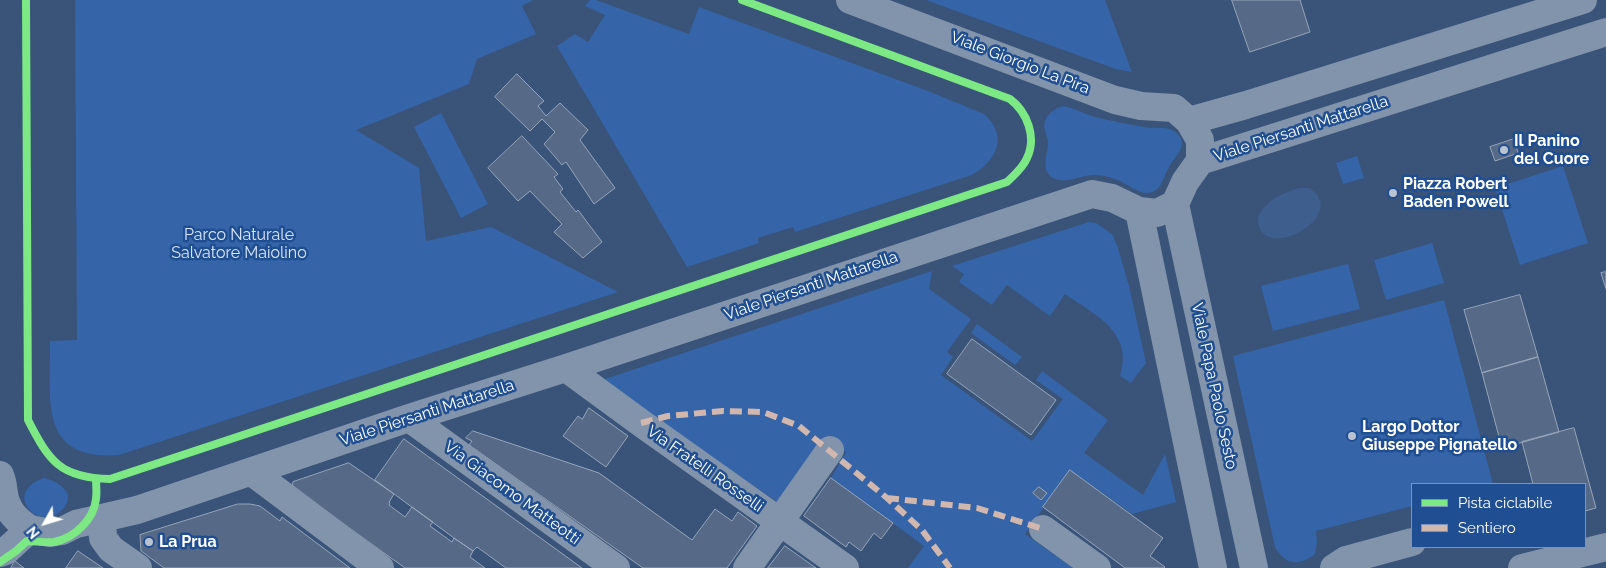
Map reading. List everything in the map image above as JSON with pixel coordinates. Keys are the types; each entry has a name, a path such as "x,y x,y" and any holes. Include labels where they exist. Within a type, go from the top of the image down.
{"street":[{"name":"Viale Giorgio La Pira","path":"850,0 1115,100 1142,106 1174,108 1189,121"},
{"path":"1200,161 1200,140 1189,121 1583,0"},
{"name":"Viale Piersanti Mattarella","path":"30,529 50,533 62,531 76,524 137,510 409,418 1092,194 1112,198 1139,211 1157,213 1175,204 1185,182 1200,161 1606,32"},
{"name":"Viale Papa Paolo Sesto","path":"1175,204 1254,568"},
{"path":"1139,211 1212,568"},
{"name":"Via Fratelli Rosselli","path":"566,368 640,423 845,568"},
{"name":"Via Giacomo Matteotti","path":"409,418 616,568"},
{"path":"747,568 830,450"},
{"path":"252,472 380,568"},
{"path":"0,475 3,482 3,506 30,529 6,551 0,553"},
{"path":"102,519 102,538 111,549 138,568"},
{"path":"1043,529 1097,568"},
{"path":"1334,568 1346,560 1411,542"},
{"path":"1522,568 1604,550"}],"green space":[{"name":"Parco Naturale Salvatore Maiolino","path":"75,0 533,0 522,6 536,34 477,59 469,84 356,130 419,168 426,241 491,227 618,292 119,455 93,454 74,448 61,437 54,422 50,384 50,341 77,340"},
{"path":"590,0 596,0 689,34 699,7 928,91 984,114 992,122 996,131 997,147 988,162 972,175 795,232 793,227 758,238 759,243 687,267 557,46 575,34 588,42 605,15 585,6"},
{"path":"926,0 1105,0 1132,72 1116,69"},
{"path":"1063,106 1091,116 1148,128 1174,131 1182,140 1182,145 1159,187 1151,192 1143,193 1118,180 1102,176 1091,175 1060,180 1050,176 1046,168 1048,140 1044,126 1046,118 1055,109"},
{"path":"441,113 488,204 461,218 414,127"},
{"path":"1357,156 1364,178 1343,184 1336,163"},
{"path":"1563,166 1588,243 1520,265 1495,188"},
{"path":"1089,222 1096,223 1112,234 1129,286 1146,363 1131,383 1120,376 1123,361 1122,348 1117,336 1109,326 1088,309 1065,294 1050,316 1007,285 992,305 959,282 964,274 952,266"},
{"path":"1432,243 1444,283 1386,300 1374,260"},
{"path":"1348,264 1360,309 1273,331 1261,286"},
{"path":"932,271 929,289 971,319 947,352 953,357 941,375 1032,441 1063,399 1036,380 1042,371 1108,420 1084,453 1143,495 1165,454 1176,502 1132,514 1070,470 1025,534 1073,568 908,568 924,546 831,478 846,452 826,436 779,503 602,380"},
{"name":"Largo Dottor Giuseppe Pignatello","path":"1444,300 1493,483 1411,483 1411,506 1316,531 1315,554 1304,561 1288,561 1275,547 1233,356"},
{"path":"977,324 1022,357 1015,365 971,333"},
{"path":"44,478 60,485 67,493 67,503 54,516 36,515 29,509 25,501 25,493 31,485"}],"shaded area":[{"path":"1299,188 1309,188 1319,198 1320,208 1315,219 1306,228 1294,235 1281,238 1270,237 1261,231 1258,220 1260,213 1268,203 1282,194"}],"building":[{"path":"1232,0 1300,0 1310,32 1250,52"},
{"path":"517,74 544,101 538,106 546,116 560,103 588,130 580,140 615,188 594,204 566,162 562,165 544,144 555,132 542,119 530,131 495,97"},
{"path":"522,136 558,174 554,177 563,189 560,192 576,212 578,210 602,242 583,258 554,232 562,224 530,191 518,201 488,168"},
{"name":"Il Panino del Cuore","path":"1514,139 1518,153 1495,161 1490,147"},
{"path":"1606,272 1606,289 1601,273"},
{"path":"1520,295 1538,357 1482,373 1464,310"},
{"path":"972,339 1056,400 1031,435 947,374"},
{"path":"1538,357 1559,432 1502,448 1482,373"},
{"path":"589,408 628,436 606,467 563,436 578,416 582,419"},
{"path":"1574,428 1596,508 1586,511 1586,483 1533,483 1522,442"},
{"path":"473,431 599,473 692,540 715,509 732,521 738,512 757,526 727,568 643,568 469,445 472,441 466,438"},
{"path":"404,439 582,568 506,568 477,547 473,551 454,538 375,480"},
{"path":"349,463 394,494 389,505 405,517 412,507 433,522 430,526 452,542 454,538 473,551 470,557 485,568 405,568 292,487 293,482"},
{"path":"1070,470 1163,538 1150,556 1164,568 1125,568 1043,507"},
{"path":"831,478 893,523 881,539 874,533 861,551 849,542 846,547 804,516"},
{"path":"1039,487 1047,493 1041,500 1033,493"},
{"path":"238,504 260,506 280,521 282,517 350,568 164,568 141,551 140,535"},
{"path":"785,546 816,568 768,568"},
{"path":"78,551 103,568 66,568"},
{"path":"15,561 24,568 11,568"}],"marked path":[{"path":"641,423 668,416 723,411 763,412 799,426 887,498 922,530 950,568"},
{"path":"887,498 977,508 1043,529"}],"cycle path":[{"path":"26,0 28,420 43,446 58,464 68,471 79,475 110,479 1007,182 1025,162 1031,142 1029,125 1016,104 1010,99 742,0"},
{"path":"0,562 27,541 54,542 76,532 92,514 96,496 96,479"}],"place":[{"name":"Il Panino del Cuore","path":"1504,150"},
{"name":"Piazza Robert Baden Powell","path":"1393,193"},
{"name":"Largo Dottor Giuseppe Pignatello","path":"1352,436"},
{"name":"La Prua","path":"149,542"}]}
